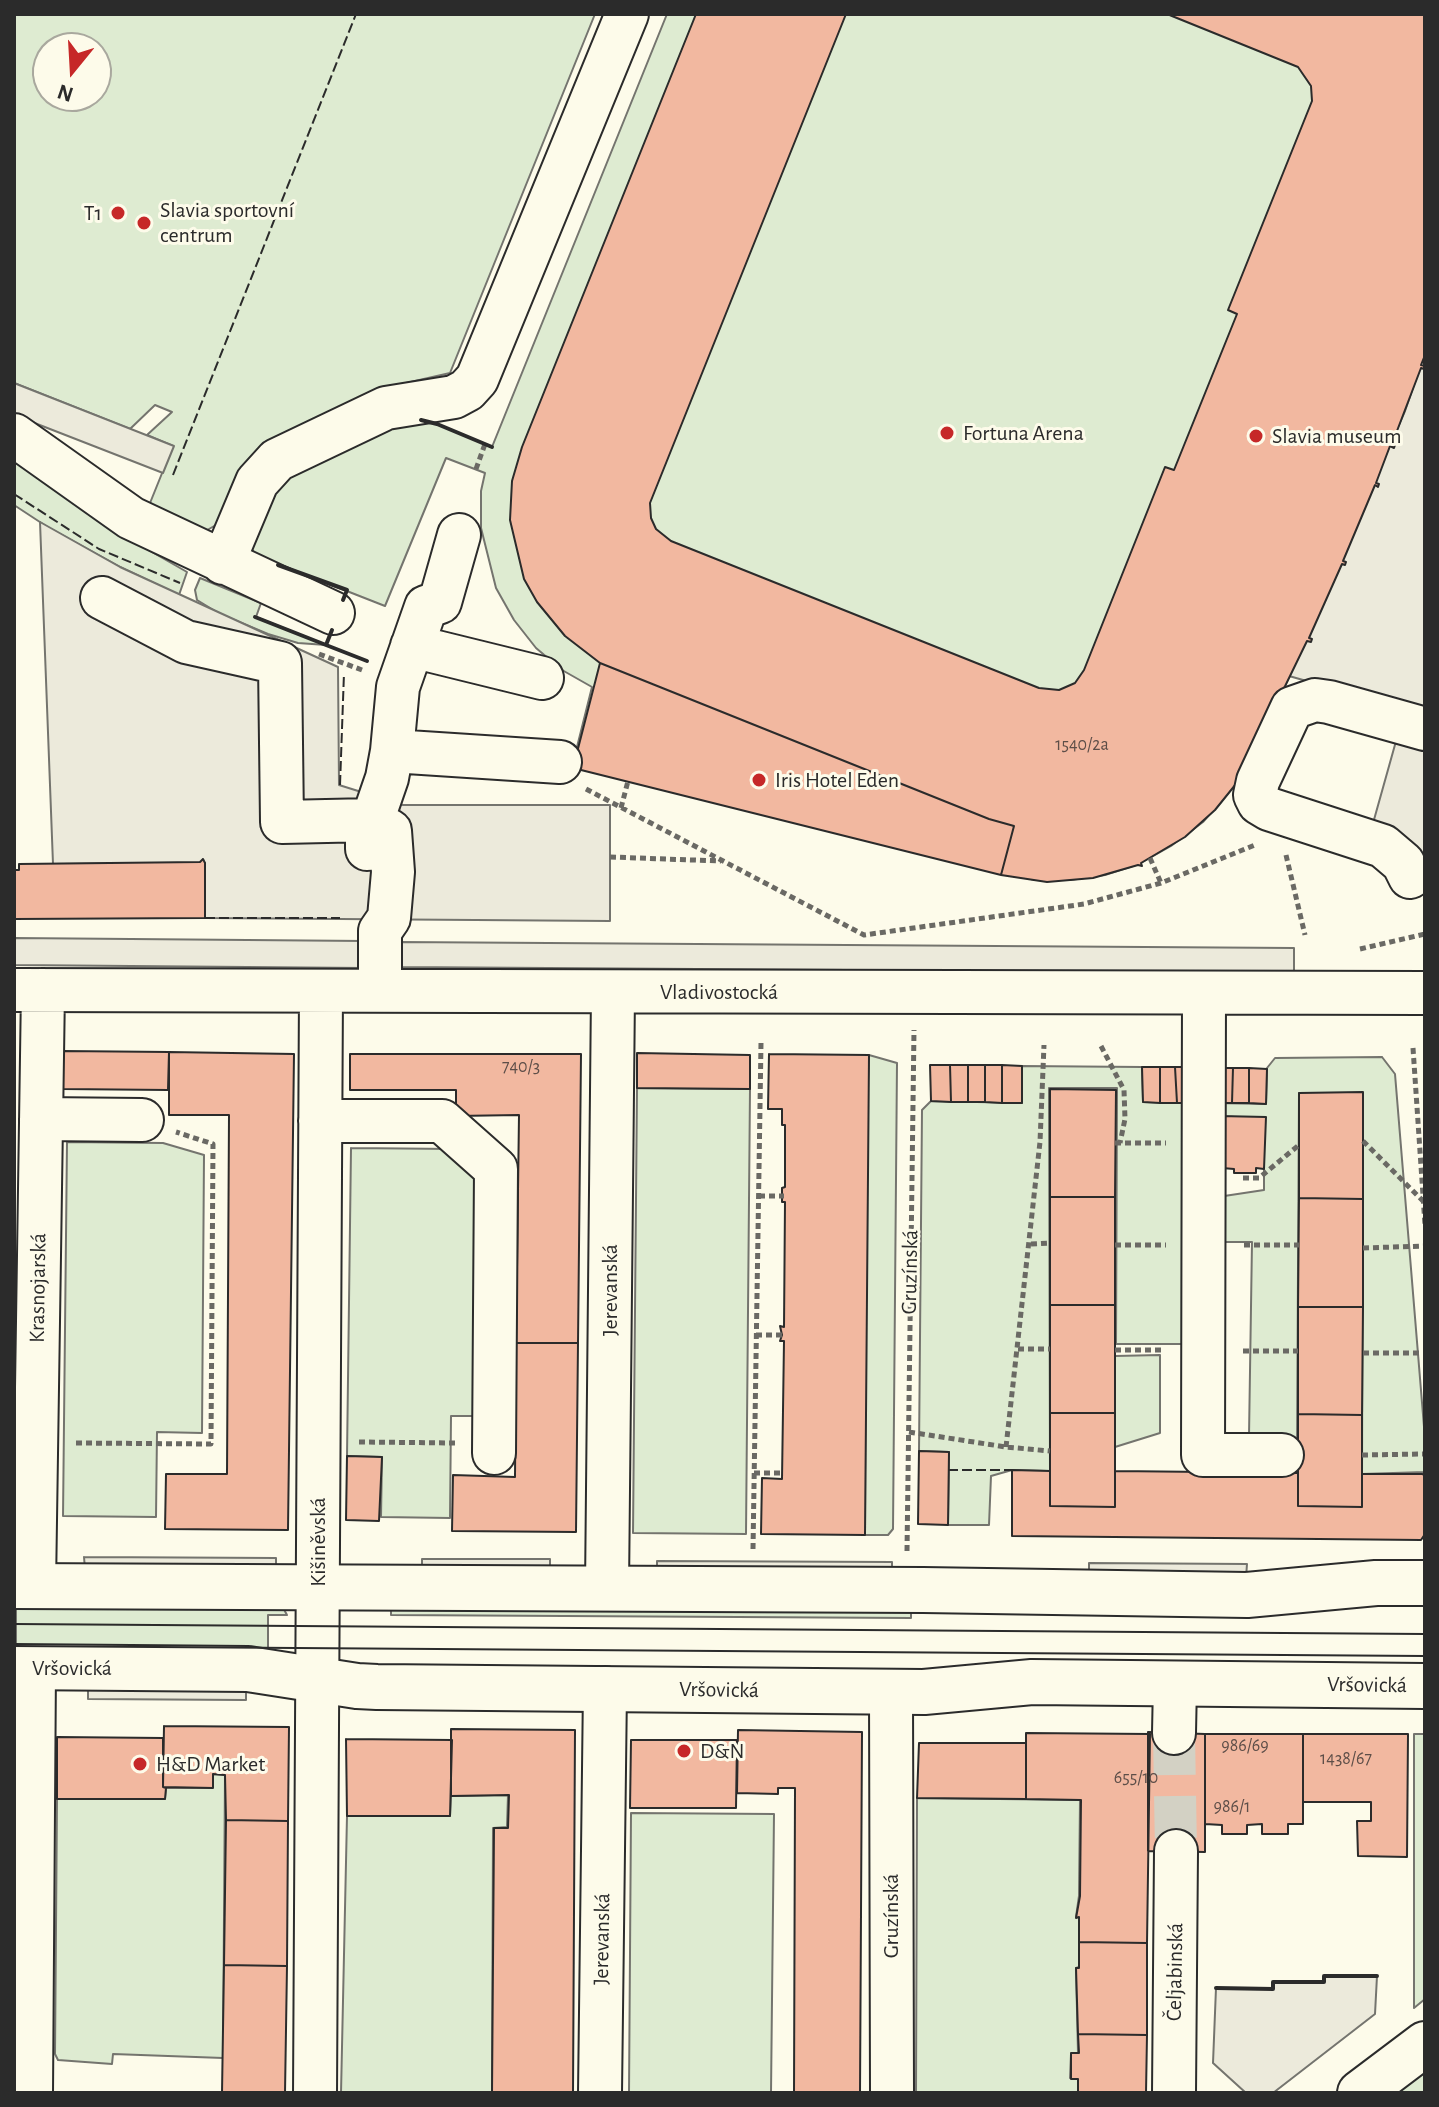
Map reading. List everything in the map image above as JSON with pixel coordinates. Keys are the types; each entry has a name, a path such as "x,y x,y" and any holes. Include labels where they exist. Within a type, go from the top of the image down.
{"main road":[{"path":"24,1586 1247,1595 1376,1583 1425,1583"},
{"name":"Vršovická","path":"24,1667 248,1669 367,1686 891,1692 1032,1682 1425,1686"},
{"path":"1360,2093 1425,2044"}],"street":[{"path":"223,563 257,482 277,460 386,408 454,397 467,390 477,379 627,14"},
{"path":"14,435 131,518 333,613"},
{"path":"371,820 387,778 398,687 426,607 440,602 459,535"},
{"path":"102,598 186,642 280,663 282,822 371,820 390,831 393,856 389,918 380,931 380,991"},
{"path":"412,646 542,678"},
{"path":"1410,877 1403,863 1383,846 1269,809 1259,803 1255,795 1258,781 1292,708 1315,700 1329,702 1425,729"},
{"path":"392,751 542,760"},
{"name":"Vladivostocká","path":"28,990 1425,993"},
{"name":"Krasnojarská","path":"24,1586 35,1443 41,1119 28,990"},
{"name":"Kišiněvská","path":"315,2093 321,991"},
{"name":"Jerevanská","path":"607,1588 613,992"},
{"path":"1204,993 1203,1455 1282,1455"},
{"path":"41,1119 142,1120"},
{"path":"320,1121 442,1121 496,1169 494,1453"},
{"path":"24,1667 31,2093"},
{"path":"1174,1733 1175,1683"},
{"name":"Jerevanská","path":"600,2093 605,1688"},
{"name":"Gruzínská","path":"891,1692 892,2093"},
{"name":"Čeljabinská","path":"1174,2093 1176,1851"}],"path":[{"path":"476,469 485,444"},
{"path":"322,655 385,677 398,687"},
{"path":"542,760 621,808 864,935 1084,904 1161,883 1261,843"},
{"path":"621,808 628,781"},
{"path":"1285,851 1305,935"},
{"path":"610,857 724,861"},
{"path":"1150,858 1161,883"},
{"path":"1360,949 1425,934"},
{"name":"Gruzínská","path":"907,1551 914,993"},
{"path":"753,1549 761,1043"},
{"path":"1006,1447 1031,1244 1044,1045"},
{"path":"1101,1046 1124,1090 1125,1119 1118,1143 1203,1160 1259,1178 1299,1145"},
{"path":"1413,1048 1425,1225"},
{"path":"35,1443 211,1444 213,1144 142,1120"},
{"path":"1040,1142 1050,1141"},
{"path":"1363,1141 1423,1202"},
{"path":"759,1196 784,1196"},
{"path":"1031,1244 1050,1243"},
{"path":"1363,1248 1425,1246"},
{"path":"756,1335 782,1335"},
{"path":"1018,1349 1050,1349"},
{"path":"1363,1353 1425,1353"},
{"path":"908,1432 1050,1451"},
{"path":"358,1442 451,1443"},
{"path":"1362,1455 1425,1454"},
{"path":"754,1473 782,1473"}],"green space":[{"path":"14,14 595,14 450,373 393,386 202,533 148,508 173,446 147,435 172,412 155,405 130,429 14,383"},
{"name":"Fortuna Arena","path":"667,14 1425,14 1425,353 1405,411 1259,742 1234,786 1203,822 1171,846 1139,864 1105,875 1070,880 1035,880 572,767 592,687 562,670 536,648 514,620 496,588 481,528 481,491 485,473 446,458 385,606 255,555 251,547 264,502 284,477 403,419 437,424 492,447"},
{"path":"14,459 124,536 187,572 179,595 120,567 14,505"},
{"path":"200,578 261,603 256,617 326,645 298,643 220,614 197,600 195,590"},
{"path":"869,1055 897,1063 893,1529 888,1535 865,1535"},
{"path":"1382,1057 1395,1074 1425,1439 1425,1472 1362,1474 1363,1093 1299,1093 1297,1447 1249,1436 1252,1242 1211,1242 1211,1198 1264,1190 1264,1119 1220,1116 1214,1103 1266,1104 1267,1068 1275,1058"},
{"path":"1022,1066 1142,1067 1143,1102 1194,1103 1190,1344 1116,1344 1117,1088 1049,1088 1050,1471 1012,1470 991,1476 989,1525 948,1525 949,1452 919,1451 922,1110 931,1101 1022,1103"},
{"path":"637,1088 750,1089 746,1534 633,1533"},
{"path":"67,1142 163,1143 204,1155 202,1433 157,1432 156,1517 63,1516"},
{"path":"351,1148 453,1149 478,1172 491,1416 451,1416 450,1518 381,1517 382,1457 347,1456"},
{"path":"1160,1355 1160,1433 1115,1447 1115,1356"},
{"path":"16,1599 281,1604 287,1615 268,1615 268,1657 16,1656"},
{"path":"391,1600 911,1603 911,1618 391,1615"},
{"path":"1414,1734 1425,1734 1425,1999 1414,2008"},
{"path":"213,1774 225,1775 223,2058 113,2054 112,2064 58,2060 55,2054 57,1799 165,1799 166,1788 212,1788"},
{"path":"508,1795 507,1827 493,1828 492,2093 341,2093 347,1816 450,1816 451,1796"},
{"path":"917,1798 1080,1800 1076,1917 1079,1917 1079,1967 1076,1968 1078,2053 1071,2054 1070,2078 1078,2079 1078,2093 916,2093"},
{"path":"631,1813 774,1814 771,2093 629,2093"},
{"path":"1425,2068 1425,2093 1391,2093"}],"shaded area":[{"path":"1425,353 1425,854 1370,834 1405,709 1289,676 1405,411"},
{"path":"14,383 174,446 163,473 14,415"},
{"path":"40,522 120,567 338,667 339,785 403,805 610,805 610,921 205,918 205,863 53,864"},
{"path":"14,938 364,941 364,968 14,965"},
{"path":"399,942 1294,948 1294,973 399,967"},
{"path":"84,1557 276,1558 276,1571 85,1569"},
{"path":"422,1559 550,1559 550,1572 422,1572"},
{"path":"657,1561 892,1562 892,1574 657,1573"},
{"path":"1089,1563 1247,1564 1246,1578 1089,1577"},
{"path":"88,1684 246,1685 246,1700 88,1699"},
{"path":"1324,1976 1377,1976 1375,2014 1273,2093 1246,2093 1213,2063 1216,1988 1272,1989 1273,1982 1323,1982"}],"building":[{"path":"696,14 846,14 650,503 656,529 671,541 1039,688 1059,690 1075,683 1084,670 1165,467 1174,470 1237,314 1228,310 1312,101 1311,86 1298,67 1167,14 1425,14 1425,355 1421,365 1425,366 1421,368 1392,444 1394,448 1390,446 1376,483 1378,487 1375,485 1343,561 1345,565 1342,564 1309,638 1311,642 1307,641 1240,779 1215,810 1185,837 1141,863 1142,866 1093,878 1047,882 1001,875 1014,826 989,819 600,663 565,636 537,602 524,579 510,520 512,481 522,447"},
{"path":"600,663 989,819 1014,826 1001,875 573,768"},
{"path":"203,859 205,918 14,919 14,870 19,870 19,864 200,862"},
{"path":"62,1051 169,1052 168,1090 62,1089"},
{"path":"169,1052 294,1054 288,1530 165,1529 166,1474 227,1474 229,1115 169,1115"},
{"path":"637,1053 750,1055 750,1089 637,1088"},
{"path":"350,1054 581,1054 578,1343 516,1343 519,1115 456,1116 456,1090 350,1090"},
{"path":"769,1054 869,1055 865,1535 761,1534 762,1478 782,1479 784,1341 780,1341 780,1326 784,1327 785,1202 782,1202 782,1188 785,1187 785,1125 782,1125 782,1109 768,1109"},
{"path":"930,1065 950,1065 951,1102 931,1101"},
{"path":"950,1065 968,1065 968,1102 951,1102"},
{"path":"968,1065 985,1065 985,1102 968,1102"},
{"path":"985,1065 1002,1065 1002,1103 985,1102"},
{"path":"1002,1065 1022,1066 1022,1103 1002,1103"},
{"path":"1142,1067 1160,1067 1160,1103 1143,1102"},
{"path":"1160,1067 1175,1067 1177,1103 1160,1103"},
{"path":"1175,1067 1193,1067 1194,1103 1177,1103"},
{"path":"1215,1068 1233,1068 1232,1103 1214,1103"},
{"path":"1233,1068 1249,1068 1249,1103 1232,1103"},
{"path":"1249,1068 1267,1069 1266,1104 1249,1103"},
{"path":"1050,1089 1116,1090 1115,1197 1050,1197"},
{"path":"1363,1092 1363,1199 1299,1198 1299,1093"},
{"path":"1220,1116 1266,1117 1264,1169 1256,1168 1256,1173 1234,1173 1234,1169 1222,1168"},
{"path":"1050,1197 1115,1197 1115,1305 1050,1305"},
{"path":"1299,1198 1363,1199 1363,1307 1298,1307"},
{"path":"1050,1305 1115,1305 1115,1413 1050,1413"},
{"path":"1298,1307 1363,1307 1362,1415 1298,1414"},
{"path":"516,1343 578,1343 576,1532 452,1531 453,1475 515,1477"},
{"path":"1050,1413 1115,1413 1115,1507 1050,1506"},
{"path":"1298,1414 1362,1415 1362,1507 1298,1506"},
{"path":"919,1451 949,1452 948,1525 918,1524"},
{"path":"347,1456 382,1457 379,1521 346,1520"},
{"path":"1012,1470 1050,1471 1050,1506 1115,1507 1115,1471 1298,1473 1298,1506 1362,1507 1362,1474 1422,1474 1425,1475 1425,1534 1421,1540 1012,1536"},
{"path":"164,1726 289,1727 288,1821 226,1820 225,1775 213,1774 213,1788 163,1787"},
{"path":"451,1729 575,1730 573,2093 492,2093 494,1828 508,1828 509,1795 451,1796"},
{"path":"738,1730 862,1732 860,2093 794,2093 795,1788 778,1788 778,1794 737,1793"},
{"path":"1148,1732 1205,1734 1205,1852 1148,1851"},
{"path":"1026,1733 1150,1734 1147,1943 1079,1942 1079,1917 1076,1918 1080,1896 1081,1800 1026,1799"},
{"path":"1205,1734 1303,1734 1303,1824 1288,1824 1288,1834 1262,1834 1262,1824 1247,1825 1247,1834 1222,1834 1222,1825 1205,1824"},
{"path":"1303,1734 1408,1734 1407,1857 1358,1856 1357,1821 1371,1821 1371,1802 1303,1802"},
{"path":"57,1737 163,1738 165,1799 57,1799"},
{"path":"346,1739 452,1740 450,1816 347,1816"},
{"path":"631,1740 737,1740 736,1808 630,1808"},
{"path":"919,1743 1026,1743 1026,1799 917,1798"},
{"path":"226,1820 288,1821 287,1966 224,1965"},
{"path":"1079,1942 1147,1943 1147,2035 1078,2034 1076,1968 1079,1968"},
{"path":"224,1965 287,1966 285,2093 222,2093"},
{"path":"1078,2034 1147,2035 1146,2093 1078,2093 1078,2079 1071,2079 1071,2053 1079,2053"}],"tunnel":[{"path":"1174,1733 1176,1851"}],"tram line":[{"path":"14,1624 1425,1634"},
{"path":"14,1646 1425,1656"}],"fence":[{"path":"173,475 356,14"},
{"path":"14,494 99,549 180,583"},
{"path":"340,785 344,673"},
{"path":"205,918 340,918"},
{"path":"948,1470 1012,1470"}],"wall":[{"path":"421,420 492,447"},
{"path":"278,565 347,590 343,600"},
{"path":"255,617 326,645 332,630"},
{"path":"326,645 367,661"},
{"path":"1216,1988 1273,1989 1273,1982 1324,1982 1324,1976 1377,1976"}],"place":[{"name":"T1","path":"118,213"},
{"name":"Slavia sportovní centrum","path":"144,223"},
{"name":"Fortuna Arena","path":"947,433"},
{"name":"Slavia museum","path":"1256,436"},
{"name":"Iris Hotel Eden","path":"759,780"},
{"name":"D&N","path":"684,1751"},
{"name":"H&D Market","path":"140,1764"}]}
